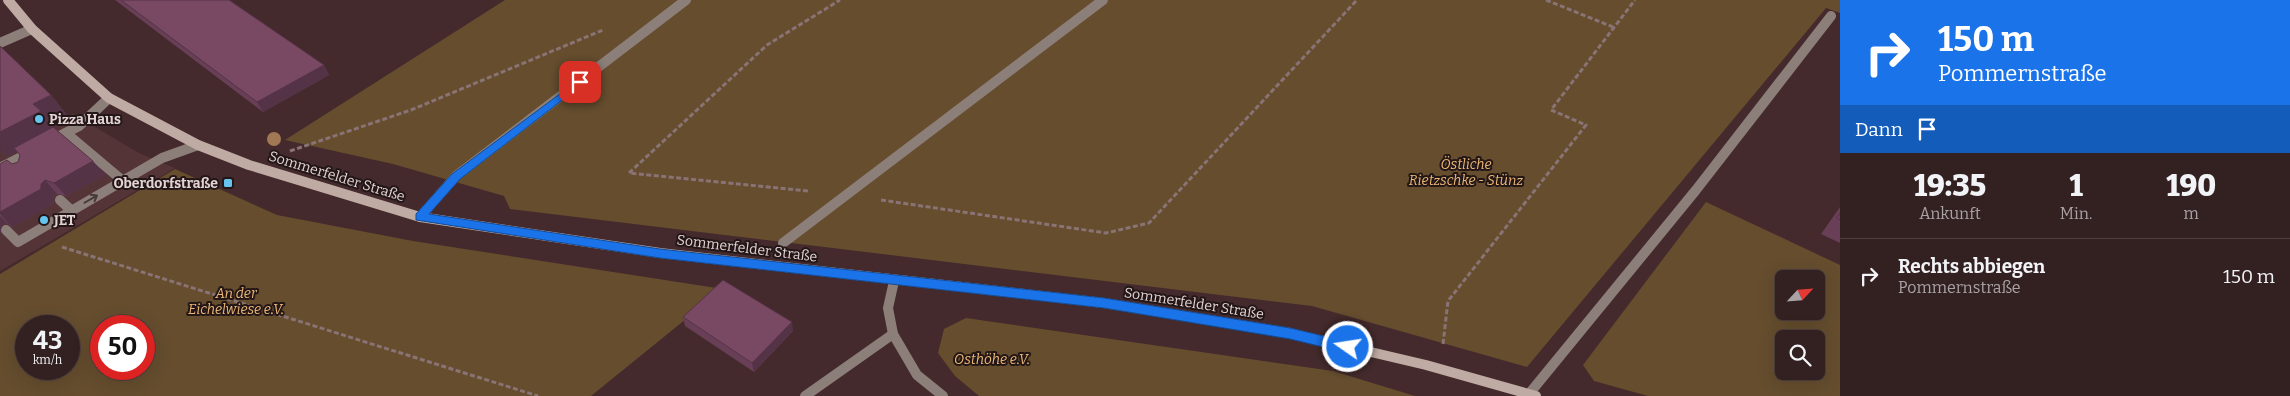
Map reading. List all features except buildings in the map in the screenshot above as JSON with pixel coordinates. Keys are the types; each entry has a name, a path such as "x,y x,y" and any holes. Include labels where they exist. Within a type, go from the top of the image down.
{"main road":[{"name":"Sommerfelder Straße","path":"8,0 32,29 109,98 198,145 249,165 420,217 660,254 1104,303 1290,333 1533,395"}],"street":[{"path":"420,217 456,176 686,0"},
{"path":"783,244 1102,0"},
{"path":"1533,395 1831,16"},
{"path":"0,43 32,29"},
{"path":"0,168 18,163 78,126 109,98"},
{"path":"66,132 123,180"},
{"path":"6,230 18,242 162,158 198,145"},
{"path":"60,200 72,211"},
{"path":"894,281 888,308 893,334 917,375 943,396"},
{"path":"805,396 893,334"}],"path":[{"path":"1546,0 1613,27"},
{"path":"1439,370 1448,301 1586,125 1551,110 1635,0"},
{"path":"307,145 411,110 608,28"},
{"path":"62,247 538,396"}],"shaded area":[{"name":"JET","path":"73,114 139,153 175,168 0,271 0,151"}],"green space":[{"name":"Östliche Rietzschke - Stünz","path":"505,0 1840,0 1840,13 1826,8 1527,367 1312,306 510,209 504,196 393,164 285,140"},
{"name":"An der Eichelwiese e.V.","path":"175,169 277,215 413,241 723,289 591,396 0,396 0,274"},
{"path":"1706,202 1840,265 1840,396 1648,396 1594,381 1583,365"},
{"name":"Osthöhe e.V.","path":"966,318 1333,371 1415,396 979,396 955,376 938,353 944,329"}],"place":[{"name":"Pizza Haus","path":"39,119"},
{"name":"Oberdorfstraße","path":"228,183"},
{"name":"JET","path":"44,220"}],"route":[{"path":"580,82 456,176 420,217 660,254 1104,303 1290,333 1348,347"}]}
